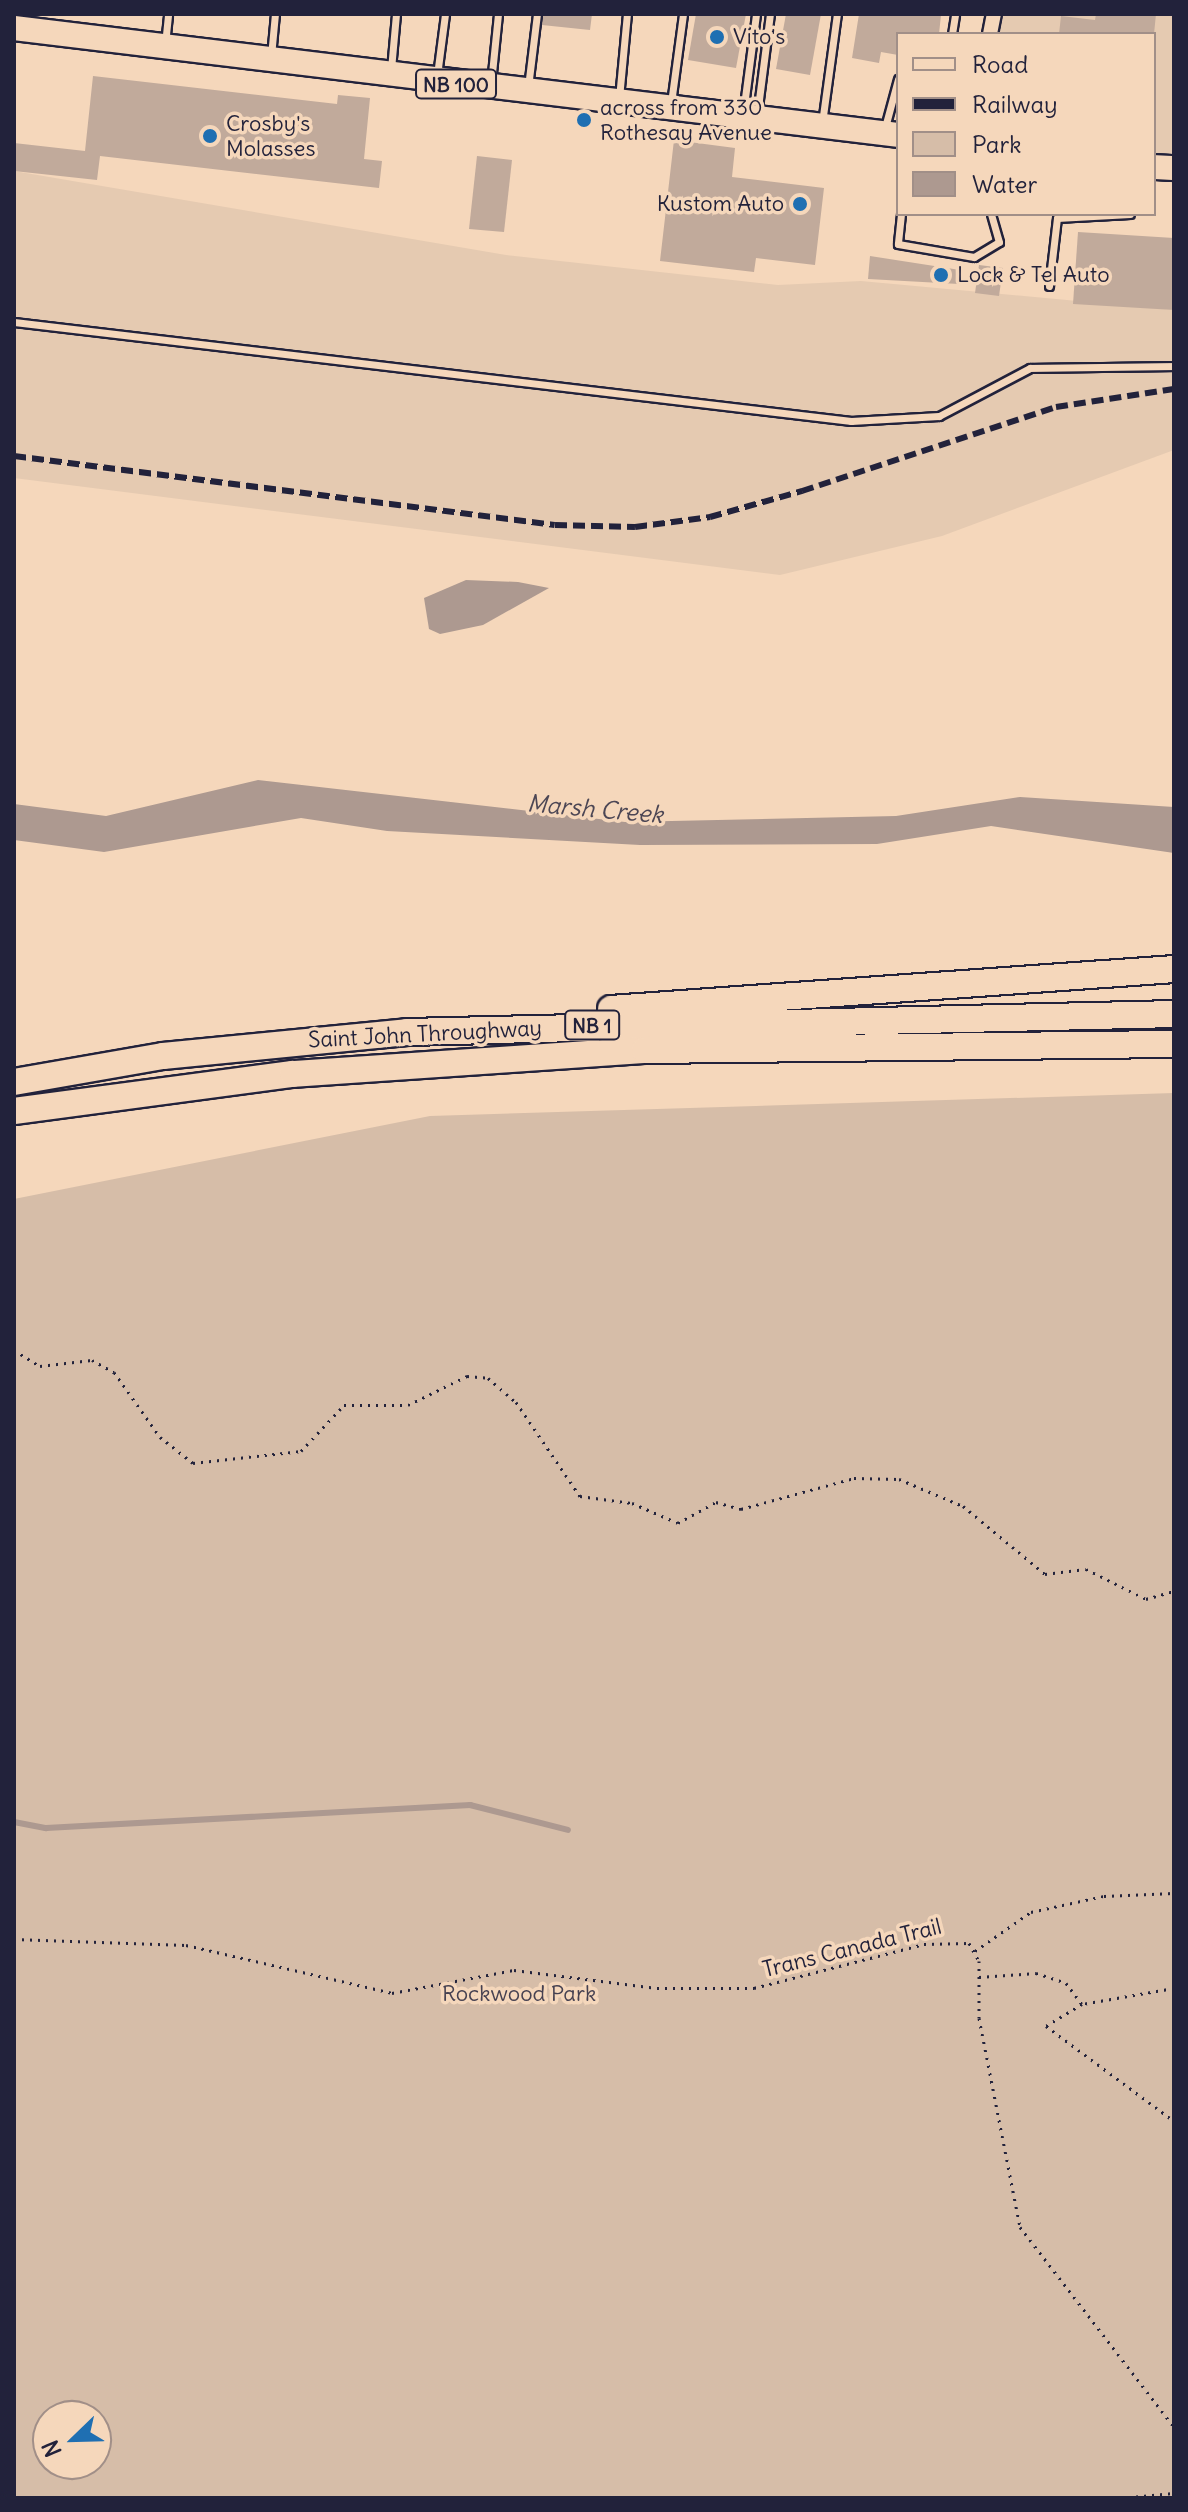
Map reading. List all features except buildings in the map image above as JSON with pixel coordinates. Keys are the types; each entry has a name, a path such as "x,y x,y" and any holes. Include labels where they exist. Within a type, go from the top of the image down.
{"highway":[{"path":"407,1032 639,1006 1174,969"},
{"name":"Saint John Throughway","path":"14,1082 163,1056 407,1032 1174,1014"},
{"name":"Saint John Throughway","path":"14,1111 427,1063 645,1050 1024,1049 1174,1044"},
{"path":"1024,1049 1174,1059"}],"main road":[{"name":"NB 100","path":"14,28 42,23 165,48 821,130 891,134"}],"lane":[{"path":"165,48 168,14"},
{"path":"271,61 275,14"},
{"path":"391,76 396,14"},
{"path":"436,81 445,14"},
{"path":"491,88 498,14"},
{"path":"528,93 537,14"},
{"path":"619,104 627,14"},
{"path":"670,111 683,14"},
{"path":"749,120 756,14"},
{"path":"749,120 770,14"},
{"path":"821,130 837,14"},
{"path":"891,134 896,95"},
{"path":"901,216 898,244 974,257 999,242 1001,226 993,216"},
{"path":"1049,286 1057,218 1094,216"},
{"path":"14,322 851,421 956,410 1030,368 1174,366"}],"path":[{"path":"14,1350 40,1366 83,1359 114,1372 160,1437 193,1463 301,1451 344,1405 408,1405 467,1376 488,1378 516,1402 580,1496 632,1503 678,1523 716,1502 757,1507 854,1478 887,1477 963,1506 1045,1574 1086,1569 1146,1599 1174,1591"},
{"path":"1174,1893 1059,1904 1031,1912 975,1951 981,2031 1020,2227 1174,2427"},
{"name":"Trans Canada Trail","path":"14,1939 186,1945 392,1993 514,1970 657,1988 754,1988 924,1944 959,1939 975,1951"},
{"path":"979,1977 1036,1973 1066,1983 1082,2004"},
{"path":"1174,1988 1082,2004 1054,2015 1046,2026 1054,2037 1174,2121"},
{"path":"1120,2498 1174,2493"},
{"path":"673,2498 710,2498"}],"shaded area":[{"path":"994,14 1174,14 1174,168 1156,167 1156,32 990,32"},
{"path":"14,171 506,255 778,285 861,281 1174,310 1174,450 942,536 780,575 14,478"}],"green space":[{"name":"Rockwood Park","path":"1174,1093 1174,2498 14,2498 14,1199 430,1116"}],"water":[{"path":"466,580 518,582 549,588 483,625 440,634 429,629 424,598"},
{"path":"258,780 625,822 896,816 1020,797 1174,807 1174,853 991,826 877,844 640,845 387,831 301,818 104,852 14,840 14,804 106,816"}],"waterway":[{"path":"14,1822 46,1828 470,1805 568,1830"}],"railway":[{"path":"14,456 555,525 635,527 710,517 802,491 1056,407 1174,389"}],"place":[{"name":"Vito's","path":"717,37"},
{"name":"across from 330 Rothesay Avenue","path":"584,120"},
{"name":"Crosby's Molasses","path":"210,136"},
{"name":"Kustom Auto","path":"800,204"},
{"name":"Lock & Tel Auto","path":"941,275"}],"water label":[{"name":"Marsh Creek","path":"595,809"}]}
